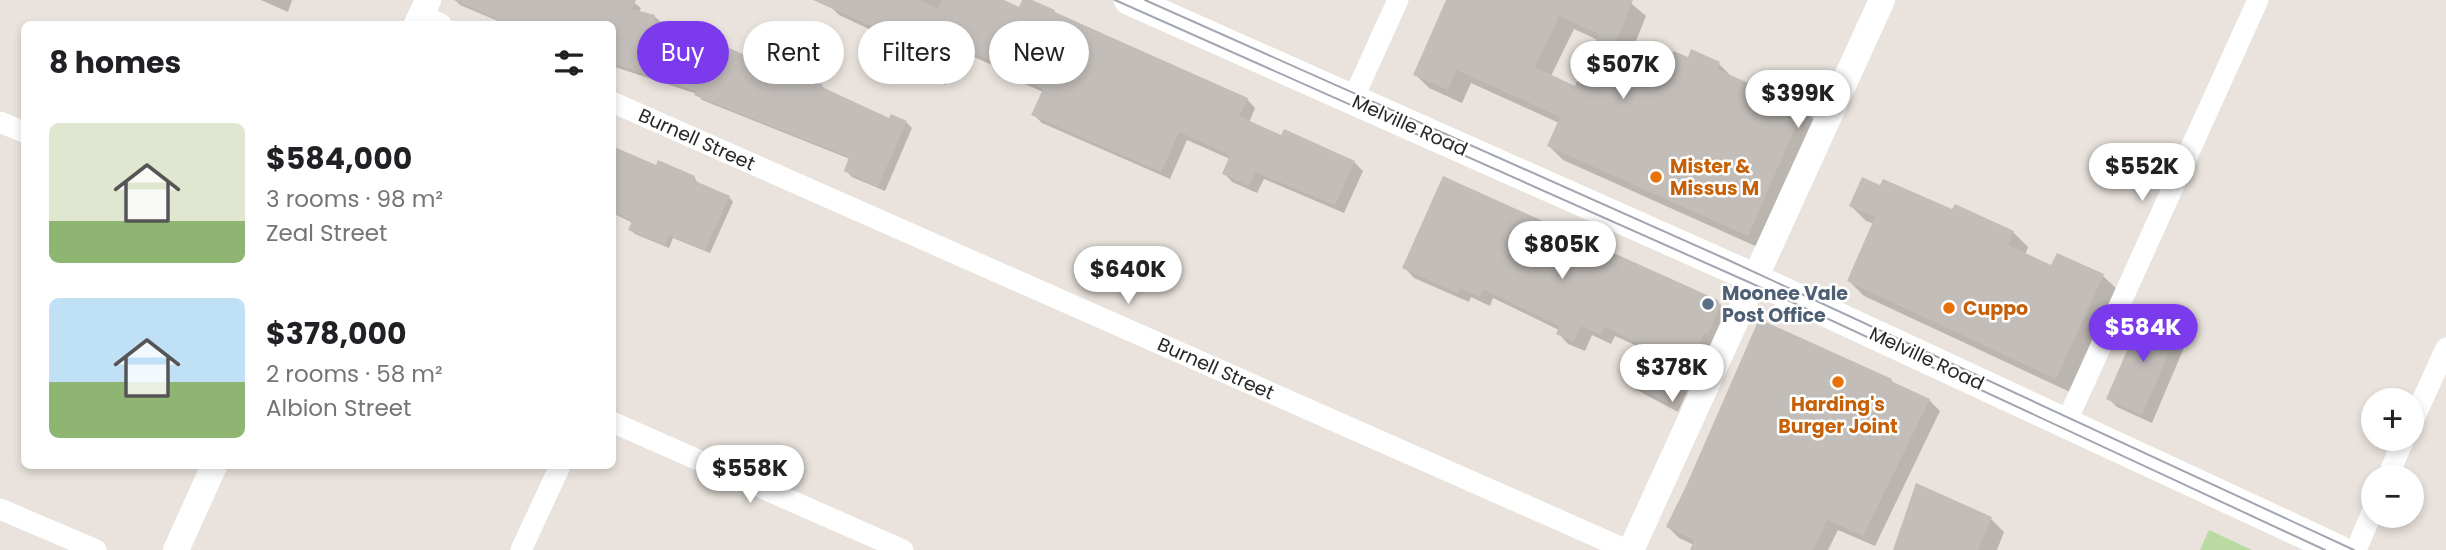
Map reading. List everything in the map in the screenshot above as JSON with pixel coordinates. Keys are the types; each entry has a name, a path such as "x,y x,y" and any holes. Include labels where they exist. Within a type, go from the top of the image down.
{"main road":[{"name":"Melville Road","path":"1129,0 1756,279 2339,550"}],"street":[{"path":"1353,99 1398,0"},
{"path":"1629,550 1756,279 1882,0"},
{"path":"2066,422 2258,0"},
{"name":"Burnell Street","path":"616,104 1629,550"},
{"path":"0,122 21,131"},
{"path":"2424,397 2446,348"},
{"path":"616,424 875,544 903,550"},
{"path":"176,550 213,469"},
{"path":"521,550 559,469"},
{"path":"0,509 96,550"},
{"path":"2356,550 2365,528"}],"green space":[{"path":"2209,530 2252,550 2200,550"}],"building":[{"path":"454,0 636,0 632,9 655,15 655,21 637,21 637,71 616,64 616,21 502,21"},
{"path":"813,0 918,0 938,9 942,0 1004,0 1019,7 1022,0 1032,0 1074,21 989,21 989,60 975,54 975,21 860,21"},
{"path":"1446,0 1633,0 1616,42 1657,61 1658,58 1668,62 1674,51 1688,57 1691,49 1720,62 1717,69 1804,108 1748,236 1547,146 1560,117 1457,70 1448,90 1413,75","holes":["1559,16 1599,34 1575,86 1535,67"]},
{"path":"1089,28 1248,98 1239,116 1281,135 1284,129 1355,161 1335,205 1255,172 1249,186 1222,174 1230,155 1179,132 1161,172 1031,115 1043,89 1032,84 1089,84"},
{"path":"729,48 743,54 743,84 821,84 889,118 891,114 907,121 878,187 844,171 849,157 694,95 696,91 675,84 729,84"},
{"path":"616,148 656,165 658,160 695,176 693,180 730,196 705,250 669,235 665,245 628,230 632,221 616,214"},
{"path":"1443,176 1718,300 1720,307 1708,334 1704,333 1688,369 1684,367 1667,403 1623,379 1639,343 1604,327 1600,335 1581,326 1574,342 1556,334 1559,326 1483,289 1479,297 1460,288 1458,293 1402,268"},
{"path":"1862,177 1880,185 1883,179 1952,209 1955,204 2014,231 2008,245 2051,265 2057,253 2104,274 2056,379 1847,281 1875,217 1849,206"},
{"path":"2143,314 2161,322 2162,318 2181,326 2142,415 2106,399"},
{"path":"1759,319 1930,399 1863,536 1827,520 1813,550 1690,550 1694,540 1666,527"},
{"path":"1916,483 1992,517 1978,550 1893,550"}],"tram line":[{"path":"1115,0 1753,284 2325,550"},
{"path":"1145,0 1726,259 2354,550"}],"place":[{"name":"Mister & Missus M","path":"1656,177"},
{"name":"Moonee Vale Post Office","path":"1708,304"},
{"name":"Cuppo","path":"1949,308"},
{"name":"Harding's Burger Joint","path":"1838,382"}]}
